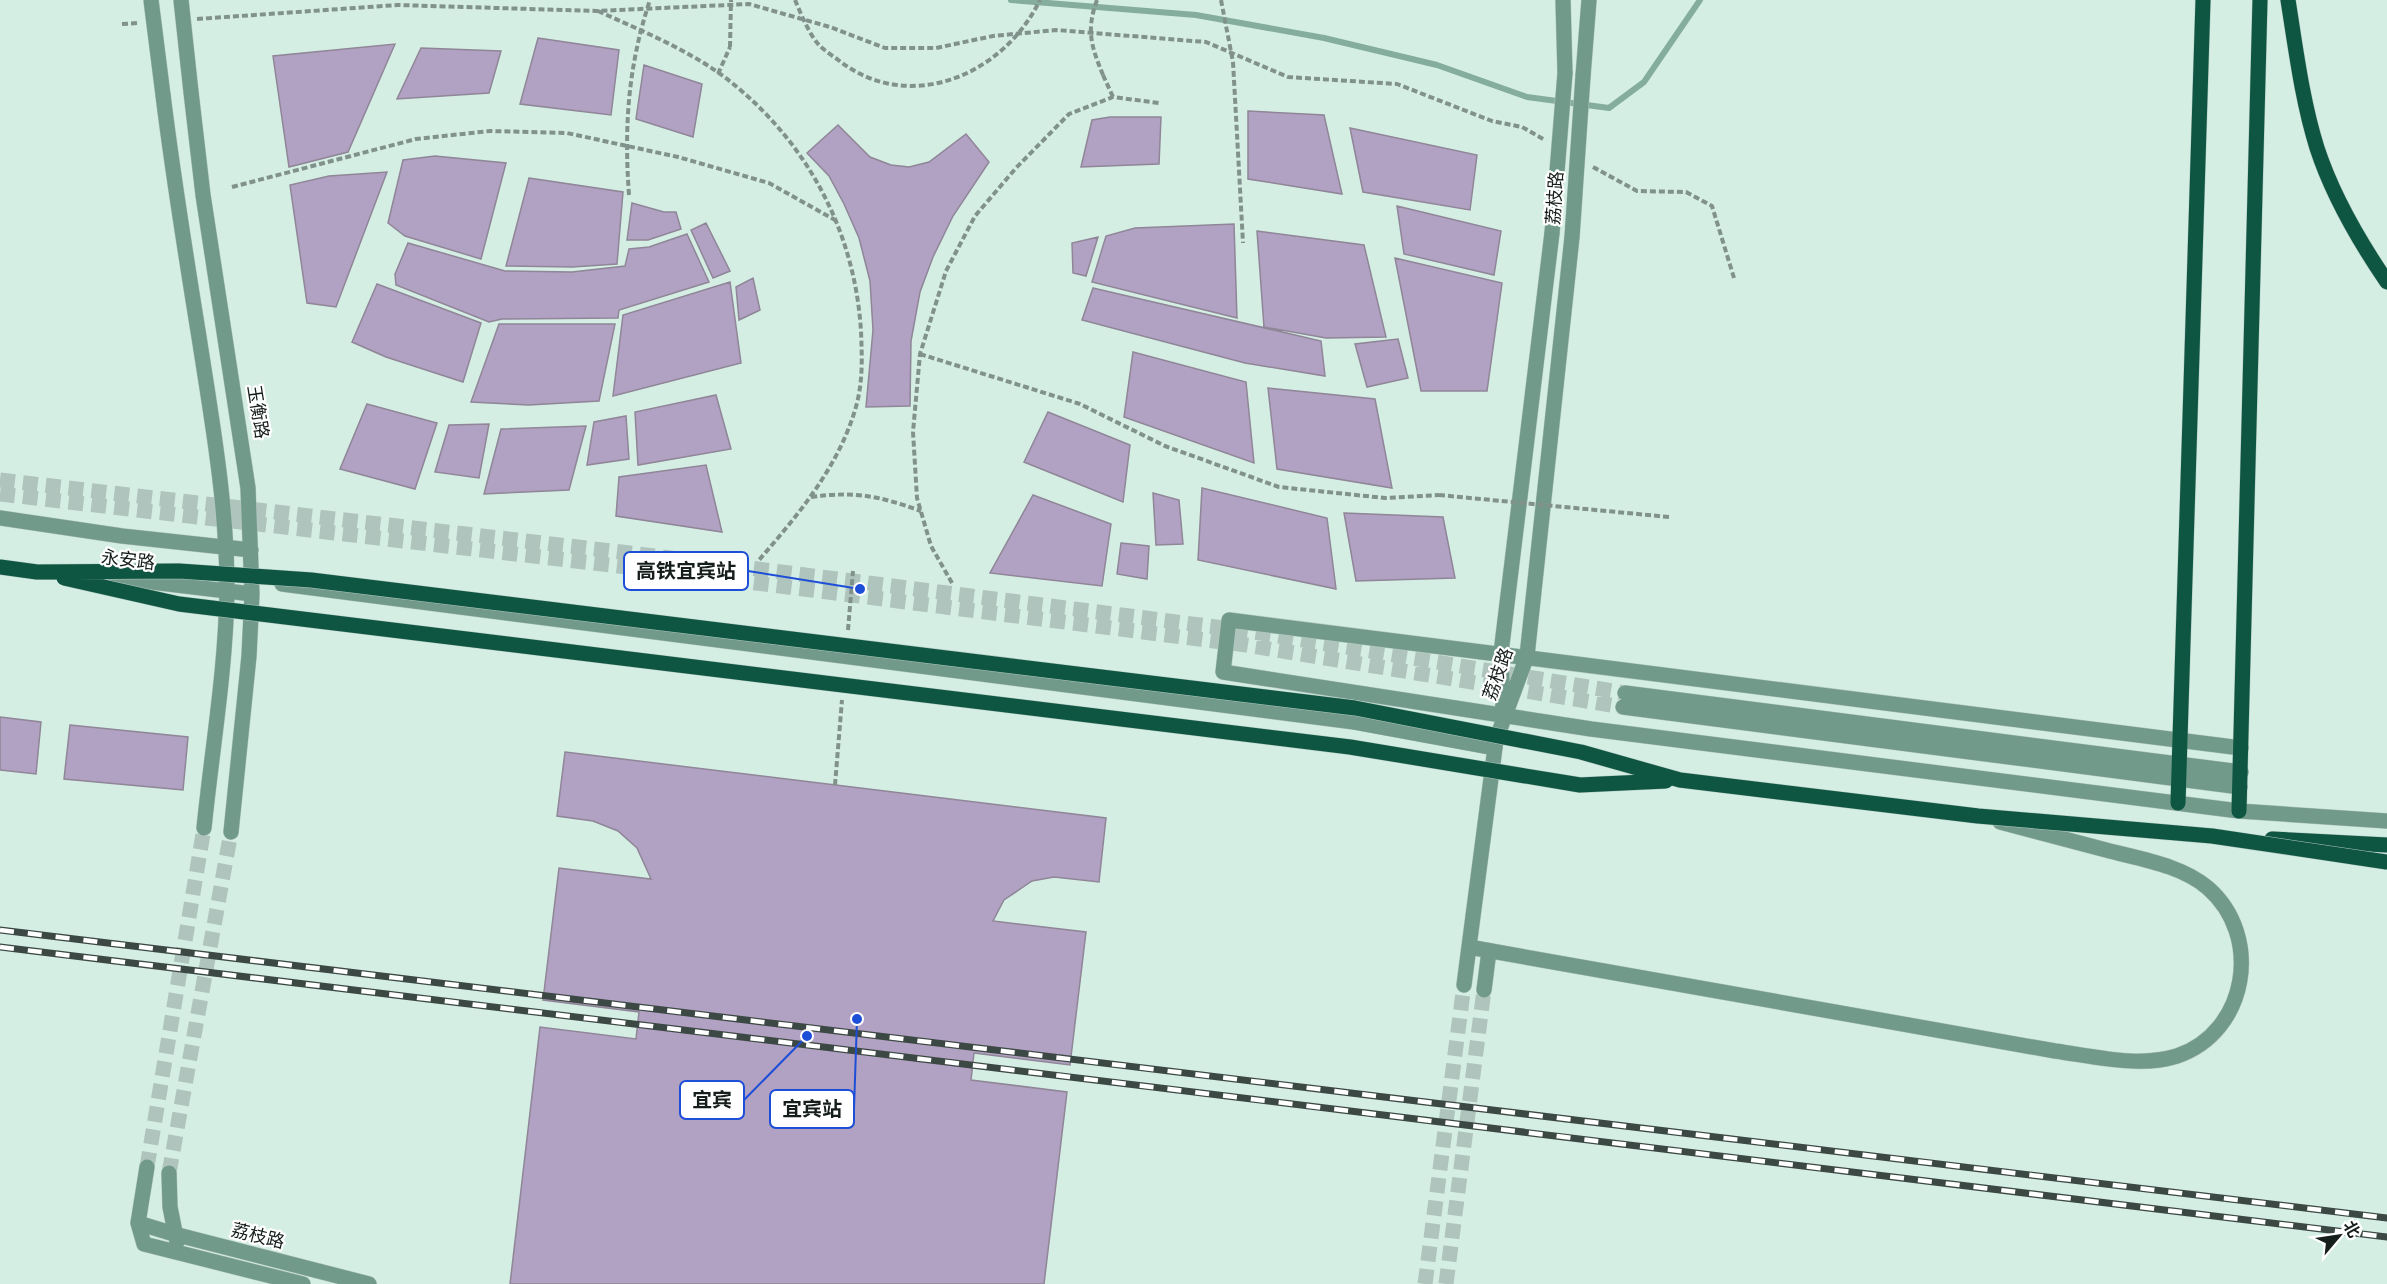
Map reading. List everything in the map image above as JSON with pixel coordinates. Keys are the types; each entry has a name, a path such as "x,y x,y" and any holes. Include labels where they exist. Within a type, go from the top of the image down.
{"main road":[{"path":"2178,803 2203,0"},
{"path":"2240,811 2260,0"},
{"path":"2288,0 2300,83 2318,149 2360,242 2387,282"},
{"path":"0,567 37,572 179,604 1350,747 1580,784 1680,780"},
{"path":"37,572 179,571 311,580 1355,708 1581,752 1680,780 1978,816 2212,837 2387,845"},
{"path":"2212,837 2387,862"}],"street":[{"path":"151,0 175,190 217,450 225,547 226,591 204,828"},
{"name":"玉衡路","path":"182,0 203,195 244,450 251,550 249,656 231,832"},
{"path":"1560,1 1588,5"},
{"name":"荔枝路","path":"1503,717 1501,653 1552,233 1565,73 1560,1"},
{"name":"荔枝路","path":"1503,717 1527,656 1572,237 1588,5"},
{"name":"永安路","path":"0,518 122,536 251,550"},
{"name":"永安路","path":"0,561 226,591 252,587 1354,722 1495,748"},
{"path":"2241,747 1229,620 1222,672 1503,717 2240,811 2387,821"},
{"path":"1624,700 2240,779"},
{"path":"1464,986 1495,748 1503,717"},
{"path":"1469,947 1992,1041 2116,1059 2152,1061 2176,1056 2203,1042 2224,1021 2238,994 2242,963 2241,946 2230,914 2208,888 2194,879 2154,863 1978,816"},
{"path":"1484,990 1489,951"},
{"path":"138,1222 147,1167"},
{"path":"170,1173 174,1234 184,1255"},
{"name":"荔枝路","path":"138,1222 174,1234 369,1284"},
{"name":"荔枝路","path":"138,1222 144,1244 303,1284"}],"path":[{"path":"629,195 625,142 631,68 650,0"},
{"path":"718,74 730,47 731,0"},
{"path":"795,0 819,45 856,75 903,87 943,84 977,68 1013,40 1033,14 1040,0"},
{"path":"1097,0 1089,22 1095,55 1113,97"},
{"path":"1221,0 1233,62 1243,243"},
{"path":"192,19 398,5 597,11 749,4 830,27 885,48 936,48 993,36 1056,30 1206,42 1287,77 1397,84 1492,121 1522,128 1553,145"},
{"path":"597,11 680,48 737,86 790,139 826,194 849,257 860,312 862,363 857,403 842,442 810,497 759,560"},
{"path":"122,24 145,23"},
{"path":"952,583 931,546 917,498 913,432 920,354 946,271 975,216 1016,168 1069,114 1113,97 1159,103"},
{"path":"232,187 416,139 490,131 567,133 678,157 770,183 836,221"},
{"path":"1585,162 1637,191 1686,192 1712,206 1734,278"},
{"path":"920,354 1080,404 1166,446 1280,487 1385,498 1439,495 1669,517"},
{"path":"810,497 844,492 888,499 921,511"}],"building":[{"path":"538,38 619,50 611,115 520,104"},
{"path":"395,44 348,152 289,167 273,56"},
{"path":"421,48 501,51 489,93 397,99"},
{"path":"644,65 702,84 693,137 636,119"},
{"path":"1248,111 1324,115 1342,194 1248,179"},
{"path":"1110,117 1161,117 1159,164 1081,167 1092,120"},
{"path":"838,125 870,157 891,165 909,167 929,162 966,134 989,162 953,216 933,257 920,292 911,341 910,406 866,407 873,330 870,281 859,238 844,204 829,176 807,153"},
{"path":"1350,128 1477,155 1470,210 1363,192"},
{"path":"435,156 506,163 481,259 405,236 388,223 403,160"},
{"path":"387,172 336,307 307,303 290,185 329,176"},
{"path":"529,178 623,192 617,264 572,267 506,266"},
{"path":"632,203 664,212 676,212 681,229 648,240 627,240"},
{"path":"1397,206 1501,231 1494,275 1404,254"},
{"path":"706,223 730,271 713,278 691,230"},
{"path":"1234,224 1237,318 1092,282 1106,236 1135,228"},
{"path":"1257,231 1364,245 1386,337 1326,338 1264,327"},
{"path":"687,234 709,282 619,310 618,318 502,319 489,322 396,285 395,274 408,243 505,271 572,272 625,266 629,249 649,247"},
{"path":"1098,237 1086,276 1073,273 1072,243"},
{"path":"1395,258 1502,283 1487,391 1421,391"},
{"path":"753,278 760,310 739,320 736,287"},
{"path":"730,282 741,363 613,396 623,315"},
{"path":"377,284 481,323 463,382 386,357 352,342"},
{"path":"1093,288 1321,341 1325,376 1245,363 1082,320"},
{"path":"499,324 615,324 599,401 529,405 471,402"},
{"path":"1398,339 1408,378 1367,387 1355,344"},
{"path":"1133,352 1246,382 1254,463 1124,417"},
{"path":"1268,388 1375,399 1392,488 1277,469"},
{"path":"716,395 731,449 638,465 635,412"},
{"path":"367,404 437,423 415,489 340,469"},
{"path":"1048,412 1130,445 1123,502 1024,462"},
{"path":"626,416 629,459 587,465 594,422"},
{"path":"489,424 479,478 435,472 449,425"},
{"path":"586,426 569,490 484,494 501,429"},
{"path":"706,465 722,532 616,516 619,477"},
{"path":"1202,488 1327,518 1336,589 1198,560"},
{"path":"1153,493 1179,500 1183,544 1156,545"},
{"path":"1033,495 1111,524 1102,586 990,573"},
{"path":"1344,513 1443,517 1455,578 1356,581"},
{"path":"1121,543 1149,546 1147,579 1117,574"},
{"path":"0,717 41,722 36,774 0,770"},
{"path":"70,725 188,737 183,790 64,779"},
{"path":"565,752 1106,818 1099,882 1054,877 1032,881 1004,900 993,921 1086,932 1070,1065 974,1053 971,1080 1067,1092 1044,1284 510,1284 540,1027 636,1039 639,1012 543,1000 559,868 651,879 637,848 618,831 593,821 557,816"}],"waterway":[{"path":"1011,0 1196,15 1324,38 1437,65 1527,97 1609,108 1644,82 1700,0"}],"tunnel":[{"path":"0,480 655,556 1248,631 1625,693"},
{"path":"0,494 653,570 1246,645 1623,707"},
{"path":"147,1167 204,828"},
{"path":"169,1173 231,832"},
{"path":"1425,1284 1464,985"},
{"path":"1446,1284 1484,990"}],"railway":[{"path":"0,930 2387,1218"},
{"path":"0,947 2387,1237"}],"place":[{"name":"高铁宜宾站","path":"860,589"},
{"name":"宜宾站","path":"857,1019"},
{"name":"宜宾","path":"807,1036"}]}
